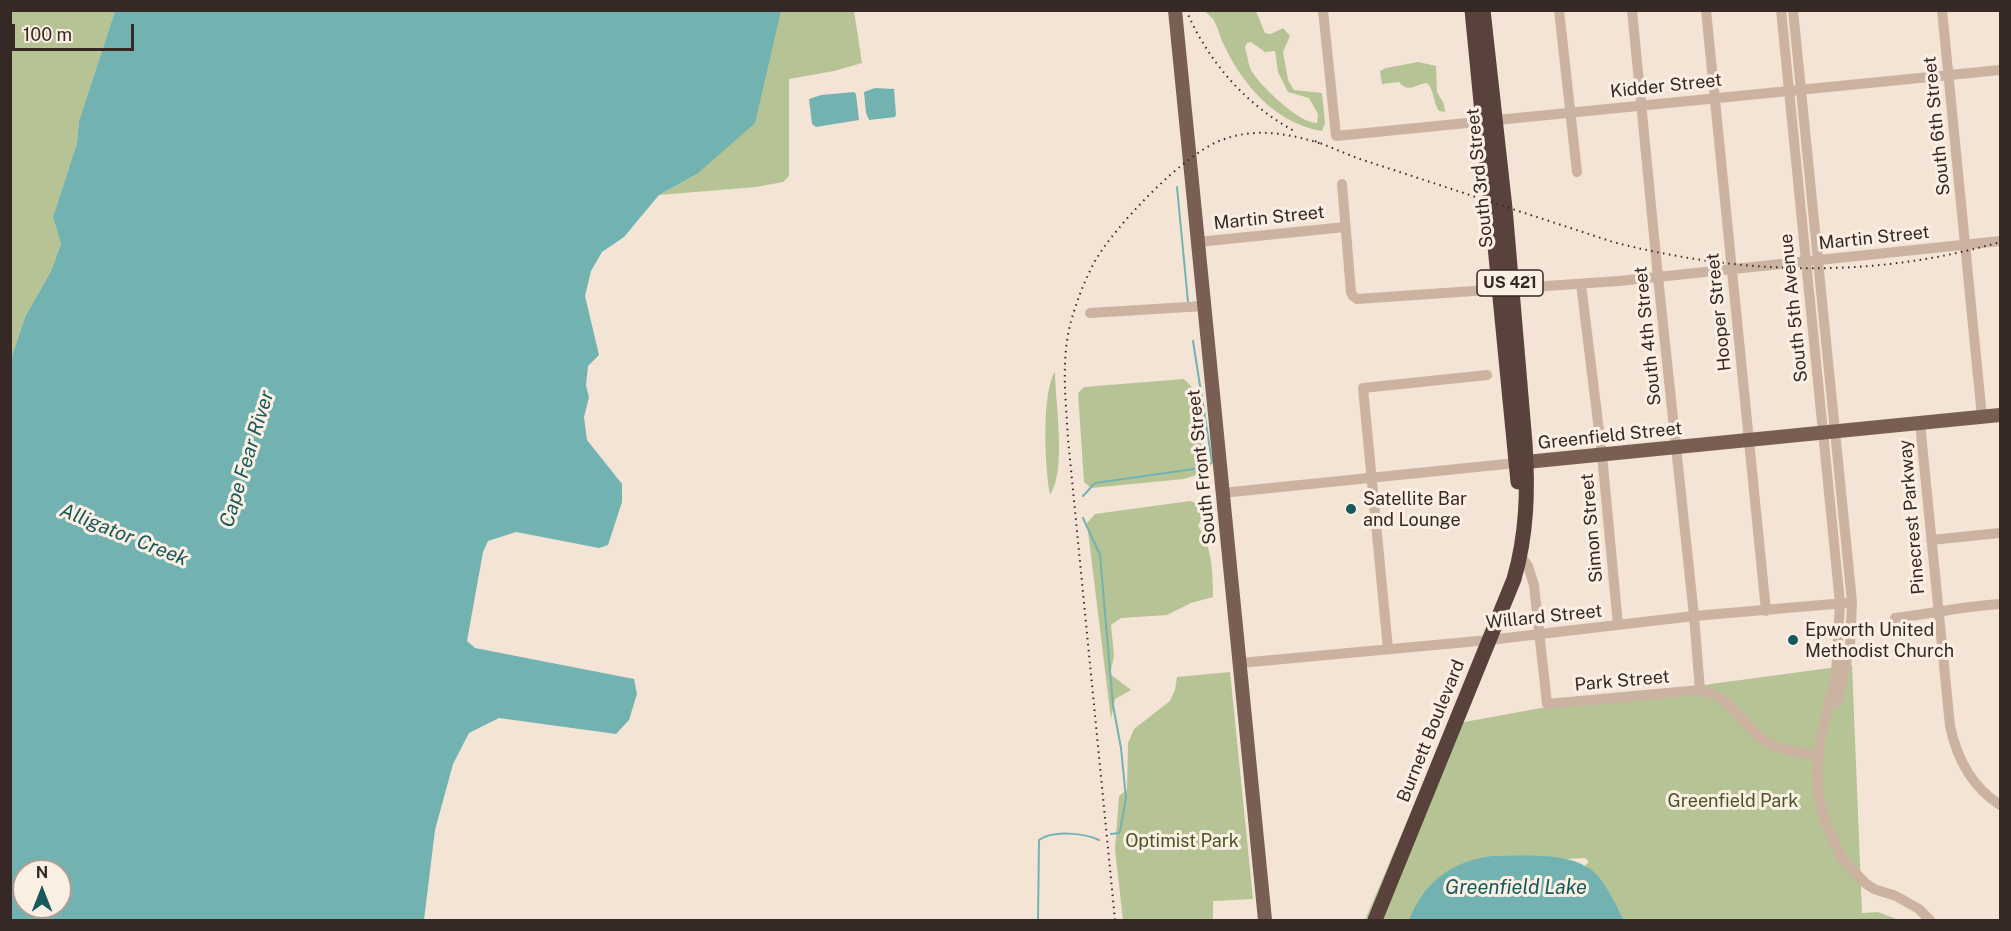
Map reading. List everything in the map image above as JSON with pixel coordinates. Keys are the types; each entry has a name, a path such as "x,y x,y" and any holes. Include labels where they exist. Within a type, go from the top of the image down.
{"highway":[{"name":"South 3rd Street","path":"1472,10 1488,121 1505,208 1505,289 1526,520 1521,556"},
{"name":"South 3rd Street","path":"1483,10 1488,121"},
{"name":"Burnett Boulevard","path":"1375,921 1514,579 1521,556"}],"main road":[{"name":"South Front Street","path":"1175,10 1265,921"},
{"name":"Greenfield Street","path":"1521,462 2001,415"}],"street":[{"name":"Kidder Street","path":"1323,10 1336,136 2001,70"},
{"path":"1559,10 1577,172"},
{"name":"South 4th Street","path":"1632,10 1700,690"},
{"name":"Hooper Street","path":"1706,10 1766,611"},
{"name":"South 5th Avenue","path":"1781,10 1806,261 1852,602 1850,647 1835,710 1819,756"},
{"name":"South 5th Avenue","path":"1793,10 1818,260 1840,603 1836,674 1820,741 1819,756"},
{"name":"South 6th Street","path":"1942,10 1982,417"},
{"path":"1342,184 1345,227"},
{"name":"Martin Street","path":"1198,242 1345,227 1351,292 1357,299 1581,284 2001,241"},
{"name":"Simon Street","path":"1581,284 1602,455 1618,625"},
{"path":"1090,313 1204,306"},
{"path":"1388,649 1363,388 1487,375"},
{"name":"Pinecrest Parkway","path":"1920,423 1953,742 1959,757 1977,786 2001,805"},
{"name":"Greenfield Street","path":"1222,493 1521,462"},
{"path":"1931,540 2001,533"},
{"path":"1521,556 1528,566 1534,585 1540,632"},
{"name":"Willard Street","path":"1240,663 1489,640 1540,632 1852,602"},
{"path":"1895,618 1938,614 1946,609 2001,604"},
{"name":"Park Street","path":"1540,632 1547,704 1700,690"},
{"path":"1700,690 1716,695 1732,706 1758,734 1772,745 1819,756 1817,771 1821,807 1842,858 1874,890 1896,896 1919,909 1930,921"}],"green space":[{"path":"11,11 115,11 79,121 77,143 53,217 61,244 51,271 25,317 11,359"},
{"path":"781,11 854,11 862,63 834,71 789,79 789,176 783,182 756,187 659,195 697,174"},
{"path":"1204,11 1256,11 1265,33 1271,34 1283,28 1290,36 1283,52 1288,80 1294,90 1322,93 1325,123 1322,131 1305,127 1289,119 1261,99 1239,72 1222,41 1216,24","holes":["1251,42 1265,52 1275,51 1278,72 1288,92 1309,98 1318,114 1317,123 1310,122 1291,111 1255,77 1245,47"]},
{"path":"1418,62 1436,66 1437,92 1444,104 1445,112 1439,111 1427,83 1409,88 1399,82 1382,84 1380,71"},
{"path":"1055,371 1059,453 1055,484 1050,495 1046,414"},
{"path":"1184,379 1193,388 1205,460 1202,473 1184,479 1091,488 1084,482 1078,393 1084,387"},
{"path":"1190,501 1203,505 1205,511 1198,526 1209,550 1213,597 1191,603 1167,615 1121,618 1111,625 1114,656 1110,674 1131,690 1115,699 1111,719 1087,523 1095,514"},
{"name":"Greenfield Park","path":"1852,665 1862,913 1878,912 1899,920 1624,920 1601,880 1585,865 1589,862 1585,858 1514,862 1461,920 1365,920 1448,725 1563,704"},
{"name":"Optimist Park","path":"1230,672 1253,899 1213,901 1213,920 1123,920 1115,849 1119,796 1127,790 1128,743 1134,729 1170,701 1177,677"}],"water":[{"path":"115,11 781,11 755,123 697,174 659,195 624,237 602,252 591,271 585,296 599,355 588,366 586,385 589,397 584,417 587,440 622,484 622,502 608,545 599,548 516,532 488,541 483,552 467,641 475,648 634,679 637,694 629,720 616,734 499,718 469,733 453,764 435,830 424,920 11,920 11,359 25,317 51,271 61,244 53,217 77,143 79,121"},
{"path":"875,88 894,89 895,117 869,120 864,92"},
{"path":"854,92 859,120 816,127 812,124 809,99 821,95"},
{"name":"Greenfield Lake","path":"1492,856 1549,856 1577,862 1598,876 1624,920 1409,920 1431,884 1441,876 1464,863"}],"waterway":[{"path":"1177,187 1188,302"},
{"path":"1083,496 1095,483 1208,467 1212,462 1193,341"},
{"path":"1083,518 1100,555 1113,705 1121,748 1126,798 1120,831 1111,834"},
{"path":"1038,920 1039,840 1060,834 1085,836 1099,840"}],"railway":[{"path":"1186,10 1206,48 1231,81 1261,109 1296,132"},
{"path":"1115,920 1068,439 1065,368 1070,325 1087,276 1105,246 1133,211 1187,161 1219,141 1245,134 1271,133 1322,144"},
{"path":"1315,141 1357,158 1613,242 1710,261 1758,266 1855,267 1952,254 2000,242"}],"place":[{"name":"Satellite Bar and Lounge","path":"1351,509"},
{"name":"Epworth United Methodist Church","path":"1793,640"}],"water label":[{"name":"Cape Fear River","path":"247,459"},
{"name":"Alligator Creek","path":"124,535"}]}
